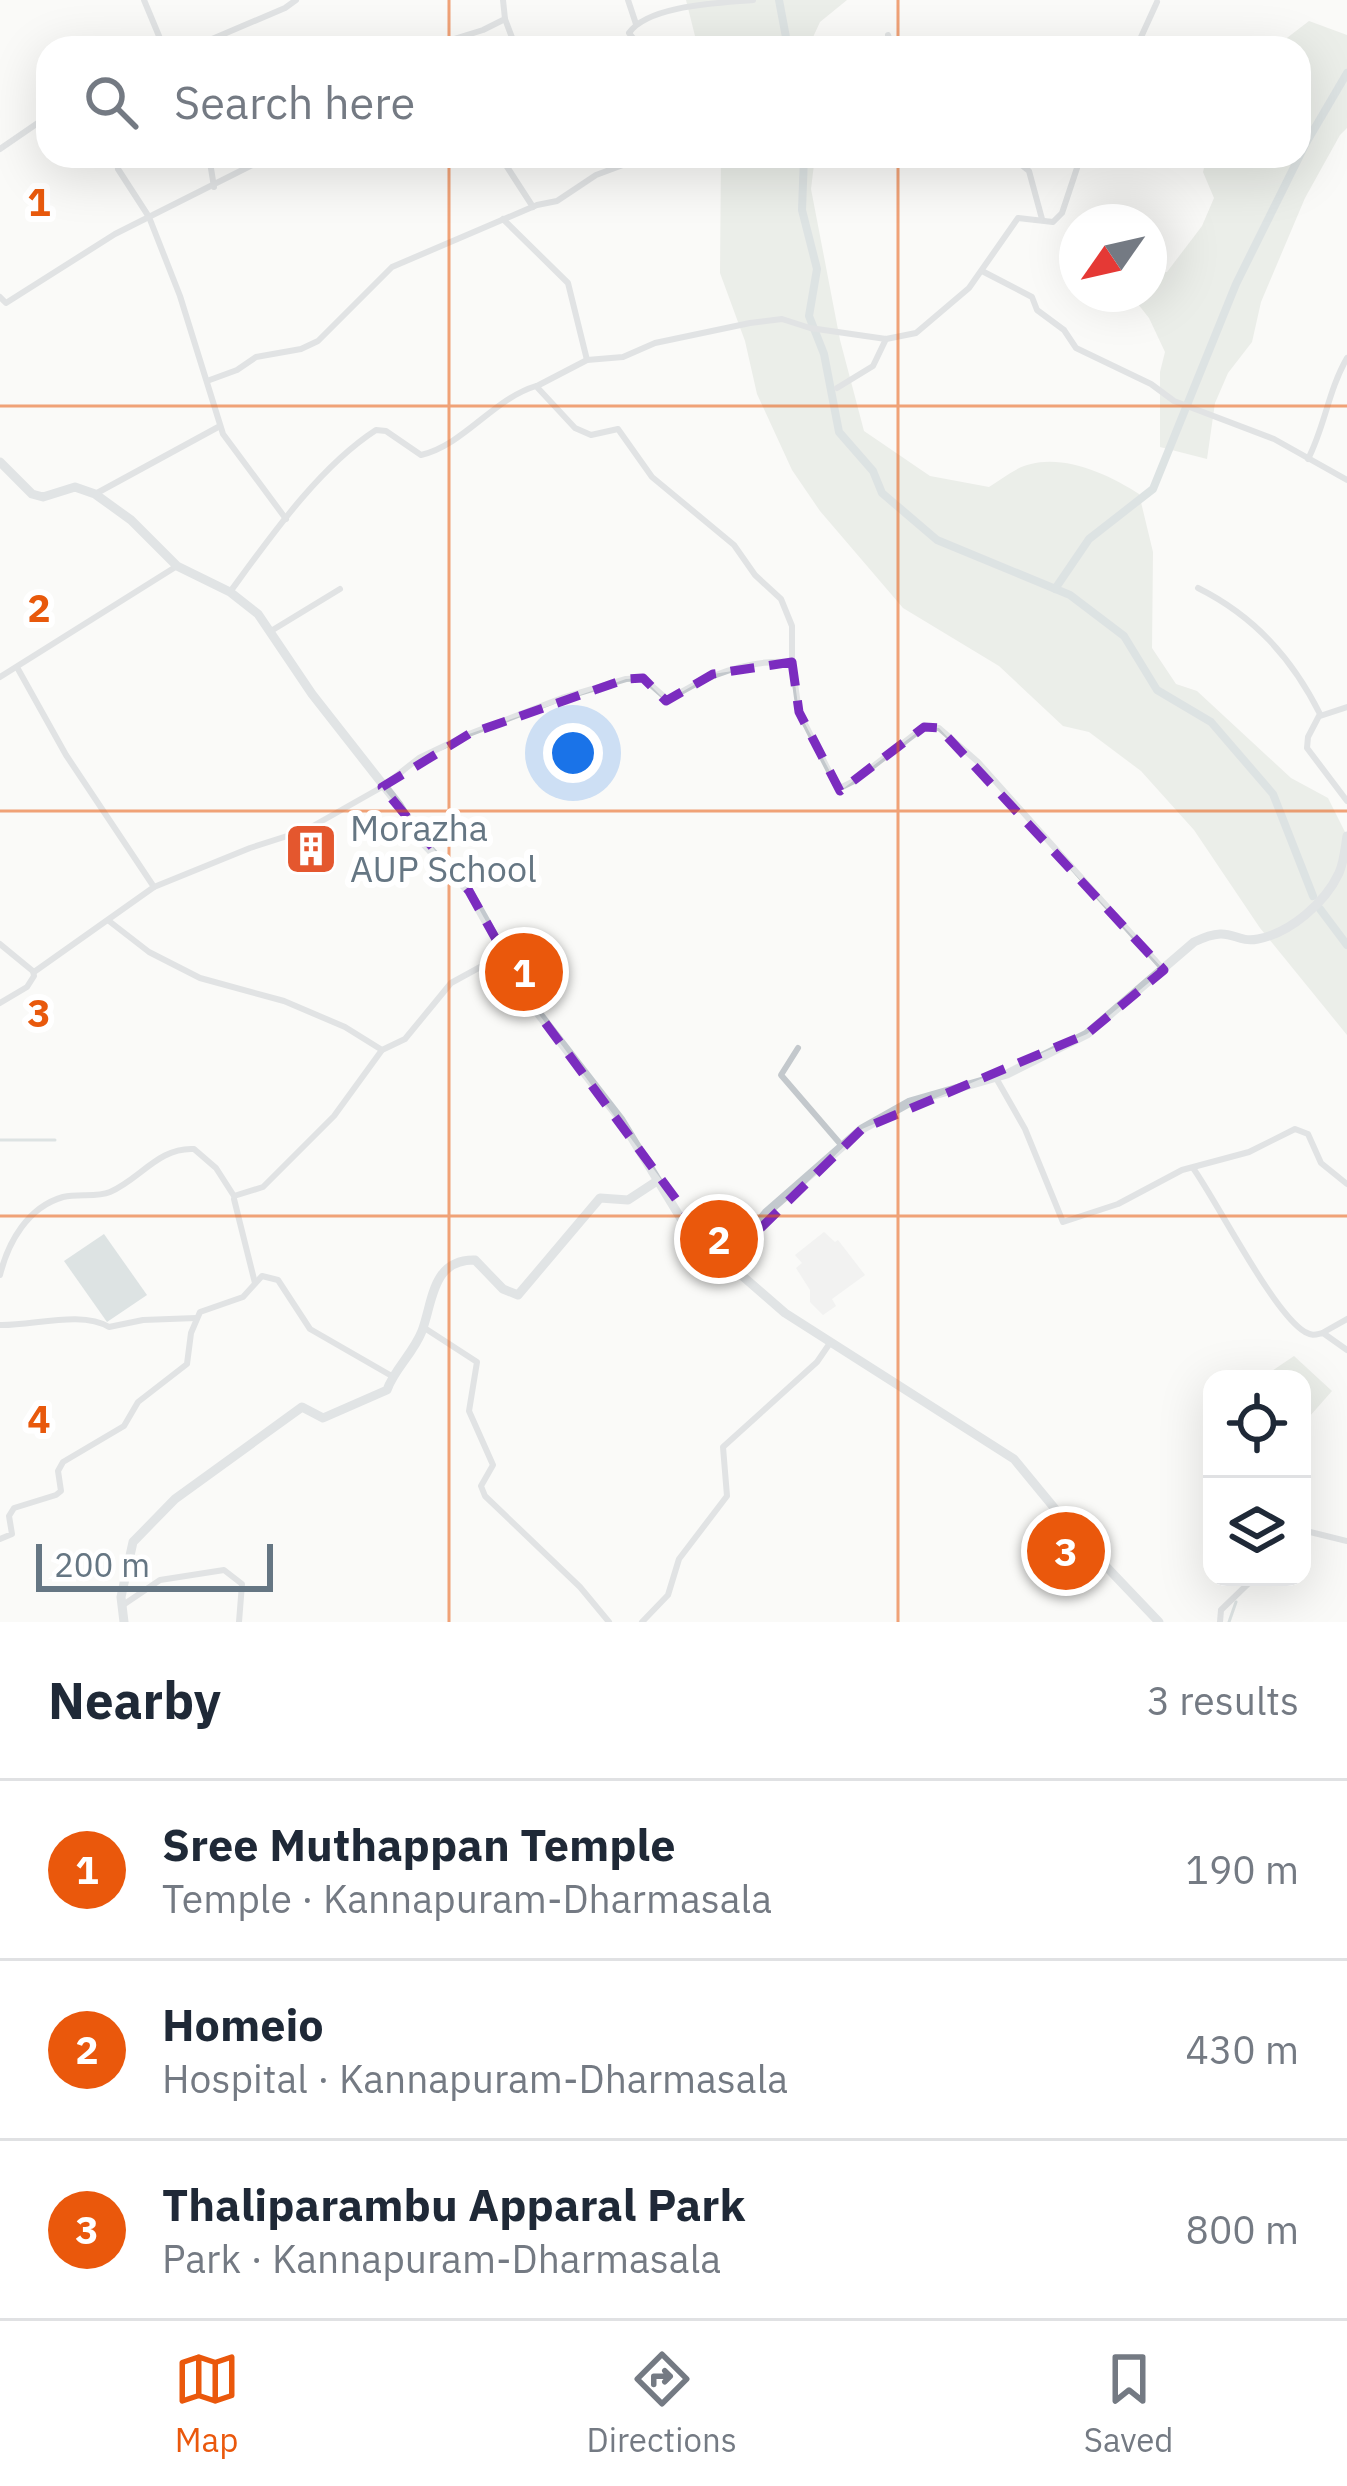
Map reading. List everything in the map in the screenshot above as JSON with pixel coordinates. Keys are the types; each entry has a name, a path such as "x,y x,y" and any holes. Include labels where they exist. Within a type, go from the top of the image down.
{"main road":[{"path":"0,462 32,494 43,497 75,487 95,494 131,520 177,566 230,592 259,614 399,805 418,838 469,891 535,1009 621,1120 686,1227 785,1313 1014,1460 1159,1622"},
{"path":"724,1264 766,1213 862,1129 910,1102 996,1078 1087,1034 1194,942 1227,931 1253,940 1286,929 1333,884 1342,868 1347,836"},
{"path":"124,1622 121,1597 133,1542 175,1499 302,1407 323,1418 381,1395 423,1327 432,1286 449,1267 462,1259 476,1260 503,1289 518,1294 600,1198 628,1200 657,1181"}],"street":[{"path":"144,0 159,36"},
{"path":"218,36 296,0"},
{"path":"503,0 511,36"},
{"path":"628,0 635,24"},
{"path":"631,36 635,24 655,15 753,0"},
{"path":"1141,36 1157,1"},
{"path":"463,36 505,20"},
{"path":"0,148 36,124"},
{"path":"211,168 214,187"},
{"path":"0,297 6,303 93,247 248,168"},
{"path":"508,168 533,207"},
{"path":"207,381 256,357 302,350 318,341 392,267 533,207 557,202 616,168"},
{"path":"1026,168 1042,220"},
{"path":"230,592 339,457 376,430 386,431 421,455 438,451 519,391 587,360 623,357 655,343 750,323 782,319 886,339 916,332 969,288 1018,218 1053,222 1061,213 1077,168"},
{"path":"118,170 148,217 180,296 220,426 286,519"},
{"path":"503,219 568,283 587,360"},
{"path":"982,271 1031,297 1037,310 1064,330 1076,348 1186,406 1274,439 1347,480"},
{"path":"837,388 873,366 886,339"},
{"path":"1308,459 1323,430 1329,389 1347,358"},
{"path":"536,386 575,428 590,435 618,429 652,478 734,545 755,575 782,599 792,626 799,712 836,784 842,788 854,782 924,727 939,728 1023,810 1164,970"},
{"path":"95,494 220,426"},
{"path":"0,677 177,566"},
{"path":"1198,588 1234,607 1262,631 1298,674 1320,716"},
{"path":"271,632 340,589"},
{"path":"33,971 154,887 306,830 382,787 419,758 469,734 601,687 644,678 668,700 713,674 792,662"},
{"path":"18,669 66,755 154,887"},
{"path":"1347,707 1320,716 1307,748 1347,801"},
{"path":"110,921 148,952 200,978 284,1001 345,1027 382,1050"},
{"path":"0,944 34,976 27,987 0,1004"},
{"path":"234,1196 263,1187 334,1116 382,1050 405,1039 451,983 503,954"},
{"path":"798,1048 782,1076 843,1147"},
{"path":"996,1078 1025,1129 1063,1222 1118,1204 1192,1167 1249,1152 1295,1129 1308,1134 1322,1163 1347,1184"},
{"path":"0,1275 10,1243 27,1220 52,1202 114,1190 175,1151 194,1149 234,1196 255,1282"},
{"path":"1192,1167 1302,1330 1323,1333 1347,1350"},
{"path":"0,1538 12,1534 9,1516 14,1508 62,1491 58,1472 63,1462 124,1426 138,1402 187,1364 200,1312 243,1297 262,1276 278,1280 310,1328 390,1375"},
{"path":"0,1324 75,1321 109,1327 196,1318"},
{"path":"1323,1333 1347,1319"},
{"path":"423,1327 477,1362 469,1411 493,1465 481,1486 485,1496 609,1622"},
{"path":"642,1622 668,1595 679,1559 727,1496 723,1447 817,1362 830,1342"},
{"path":"1311,1532 1347,1541"},
{"path":"122,1607 160,1580 224,1570 242,1584 239,1622"},
{"path":"1220,1622 1221,1610 1246,1586"}],"highlighted area":[{"path":"792,662 799,712 840,791 924,727 939,728 1164,970 1087,1034 862,1129 724,1264 535,1009 469,891 382,787 469,734 626,679 643,678 666,701 713,674"}],"shaded area":[{"path":"686,0 847,0 820,22 814,36 695,36"},
{"path":"1309,21 1347,35 1347,128 1305,198 1261,302 1252,342 1228,373 1215,403 1207,459 1160,447 1160,372 1165,352 1144,312 1167,312 1167,272 1202,226 1214,198 1204,168 1311,168 1311,36 1290,36"},
{"path":"721,168 814,168 811,189 840,340 864,431 930,476 989,487 1025,466 1059,462 1101,474 1139,494 1153,552 1152,648 1176,684 1197,691 1291,778 1328,798 1347,836 1347,1035 1260,928 1194,830 1141,771 1089,732 1063,726 999,666 903,608 820,511 792,470 757,394 745,341 720,273"},
{"path":"824,1232 838,1240 865,1275 832,1299 836,1306 823,1315 810,1302 810,1290 796,1268 802,1263 795,1255"},
{"path":"104,1234 147,1295 107,1322 64,1261"},
{"path":"1294,1356 1309,1370 1273,1370"},
{"path":"1311,1372 1332,1391 1311,1415"}],"waterway":[{"path":"779,0 786,36"},
{"path":"1311,134 1347,73"},
{"path":"804,168 802,210 817,269 809,316 824,354 839,432 873,471 882,493 937,540 1070,595 1124,636 1157,690 1211,722 1273,794 1313,896"},
{"path":"1055,589 1089,539 1153,489 1236,284 1294,168"},
{"path":"1320,909 1347,945"},
{"path":"0,1140 55,1140"},
{"path":"1229,1622 1236,1602"}],"place":[{"name":"Morazha AUP School","path":"311,849"},
{"name":"Sree Muthappan Temple","path":"524,972"},
{"name":"Homeio","path":"719,1239"},
{"name":"Thaliparambu Apparal Park","path":"1066,1551"}]}
